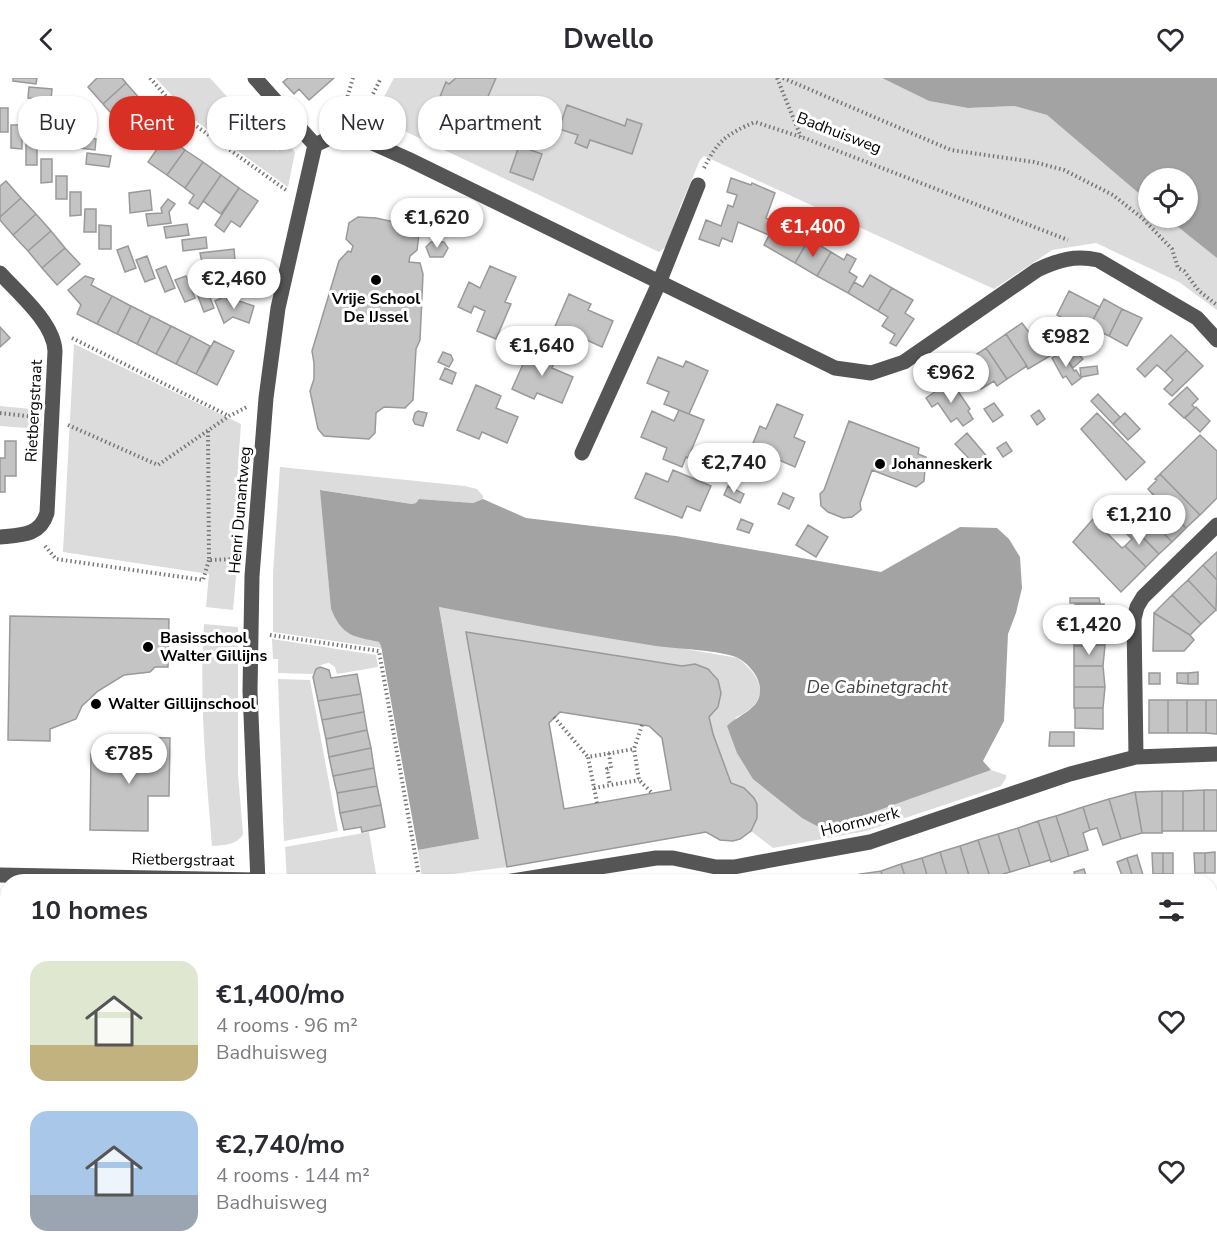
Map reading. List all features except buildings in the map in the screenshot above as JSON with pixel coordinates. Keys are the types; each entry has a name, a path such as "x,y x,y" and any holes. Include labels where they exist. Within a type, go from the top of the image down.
{"street":[{"path":"255,78 315,145 319,143"},
{"name":"Henri Dunantweg","path":"257,874 250,632 266,398 278,308 315,145"},
{"path":"388,150 835,368 871,374 904,362 1037,270 1069,258 1098,260 1197,318 1217,340"},
{"path":"582,453 658,283 698,185"},
{"path":"0,273 48,326"},
{"name":"Rietbergstraat","path":"32,532 44,521 47,513 54,343 48,326"},
{"path":"1136,757 1134,619 1137,607 1143,597 1217,525"},
{"path":"0,537 26,535 32,532"},
{"name":"Hoornwerk","path":"556,874 656,858 673,858 716,867 734,867 870,842 1070,774 1136,757 1217,754"}],"path":[{"path":"150,78 185,118 301,201"},
{"path":"347,96 352,78"},
{"path":"372,96 381,78"},
{"path":"777,78 802,137"},
{"path":"783,78 951,150 1034,162 1064,170 1113,195 1142,218 1172,249 1178,268 1184,271 1198,291 1217,305"},
{"name":"Badhuisweg","path":"698,185 712,151 730,132 755,122 802,137 1067,239 1086,258"},
{"path":"48,326 229,416"},
{"path":"0,413 51,418 158,465 229,416 266,398"},
{"path":"32,532 56,559 203,580 209,560 208,430"},
{"path":"209,560 254,558"},
{"path":"250,632 379,651 419,874"},
{"path":"555,717 588,757 597,803"},
{"path":"642,725 634,749 639,780 652,793"},
{"path":"588,757 634,749"},
{"path":"609,753 611,768 607,769 610,785"},
{"path":"594,788 639,780"}],"shaded area":[{"path":"156,78 210,78 227,96 207,96 207,129 195,120 195,96 172,96"},
{"path":"394,78 882,78 929,101 968,108 1014,106 1047,115 1138,193 1138,228 1180,228 1213,253 1217,258 1217,310 1179,282 1096,243 1052,250 994,289 704,156 700,160 680,207 667,246 659,252 444,150 562,150 562,96 418,96 418,137 406,132 406,96 384,96"},
{"path":"236,150 293,150 295,152 288,187"},
{"path":"74,344 241,424 238,466 245,480 233,610 206,607 209,574 63,552"},
{"path":"0,406 42,410 41,429 0,426"},
{"path":"280,467 465,486 477,489 483,496 483,499 473,503 419,499 412,504 321,490 331,609 334,615 370,640 379,642 382,648 273,632 273,574"},
{"path":"439,607 738,658 754,674 760,690 754,705 735,718 832,827 991,770 1006,775 1001,786 866,831 773,848 751,831 757,815 755,801 746,790 731,783 713,734 709,717 720,698 720,688 712,672 694,665 682,666 466,632 507,867 453,874 421,874 418,850 479,839"},
{"path":"204,624 238,627 238,774 243,834 234,842 212,846 203,707"},
{"path":"272,639 376,655 378,667 337,674 335,667 329,663 319,666 313,674 278,673 278,659 273,659"},
{"path":"278,679 310,680 338,831 284,841"},
{"path":"369,832 376,874 287,874 285,847"}],"water":[{"path":"882,78 1217,78 1217,258 1180,228 1198,228 1198,168 1138,168 1138,193 1047,115 1014,106 968,108 929,101"},
{"name":"De Cabinetgracht","path":"320,490 412,504 419,499 473,503 483,499 526,518 676,536 881,572 960,527 997,528 1009,539 1020,557 1022,588 1008,634 1004,721 983,761 991,770 832,827 817,826 802,818 753,779 737,753 727,726 756,703 760,691 759,681 754,672 738,658 710,651 656,646 439,607 479,839 418,850 381,646 379,642 350,634 340,625 331,609"}],"place":[{"name":"Vrije School De IJssel","path":"376,280"},
{"name":"Johanneskerk","path":"880,464"},
{"name":"Basisschool Walter Gillijns","path":"148,647"},
{"name":"Walter Gillijnschool","path":"96,704"}]}
